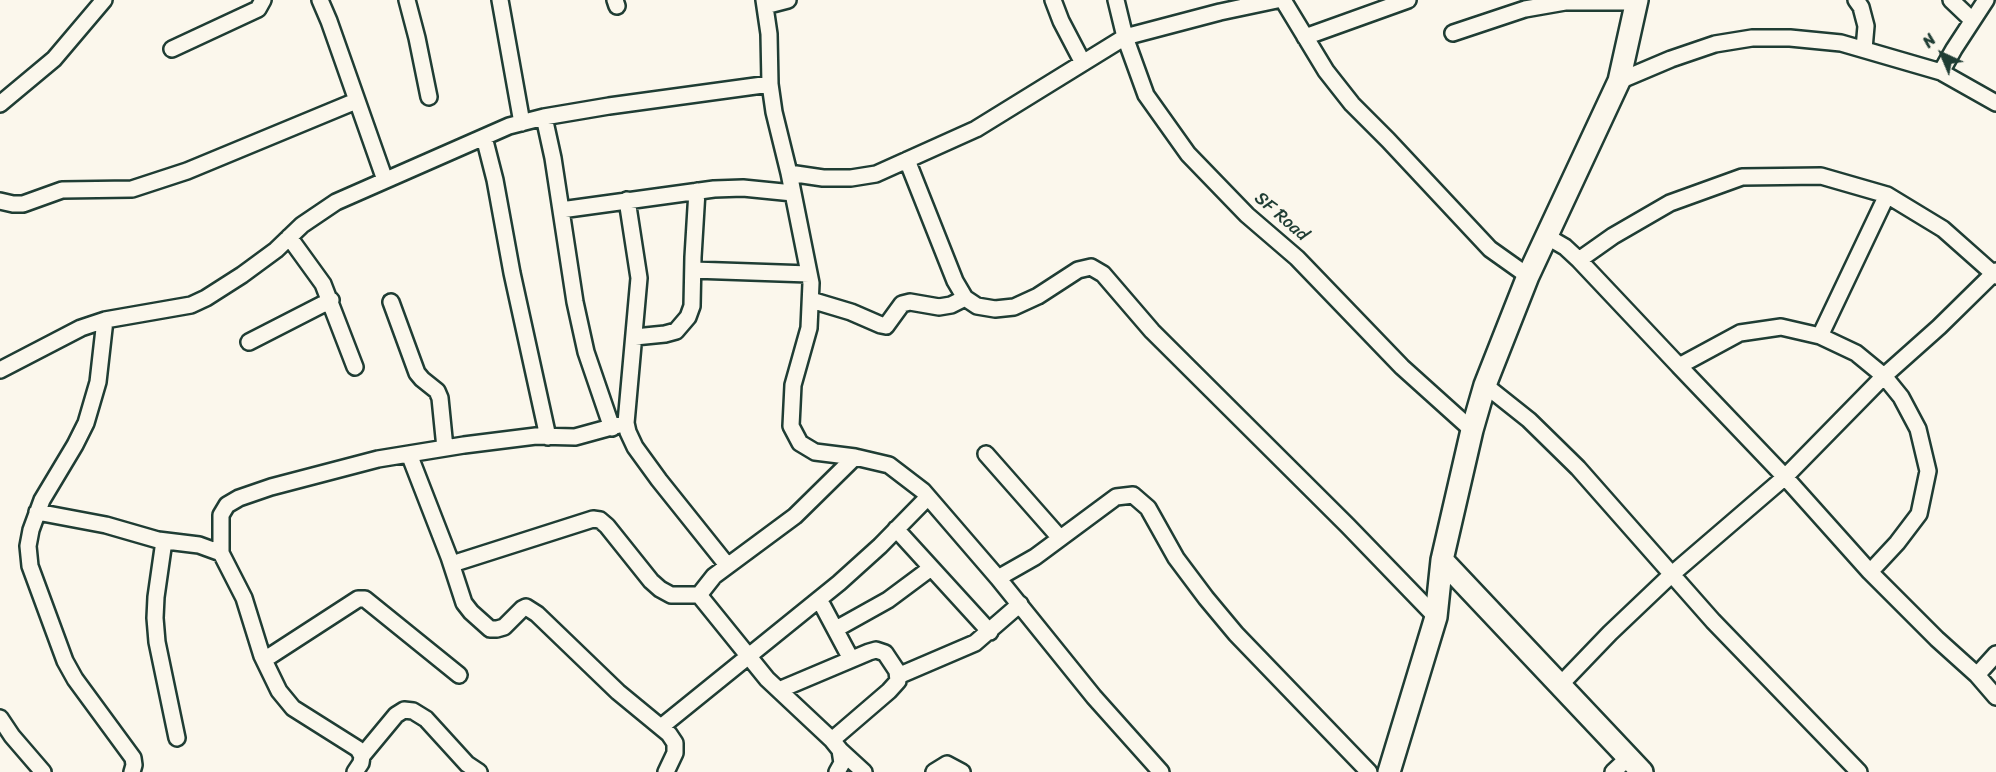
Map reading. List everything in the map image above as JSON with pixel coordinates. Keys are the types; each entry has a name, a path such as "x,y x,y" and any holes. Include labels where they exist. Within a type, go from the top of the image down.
{"street":[{"path":"0,104 54,59 104,0"},
{"path":"172,49 258,9 263,0"},
{"path":"320,0 385,180"},
{"path":"407,0 429,97"},
{"path":"500,0 522,123"},
{"path":"788,0 765,3 774,112 809,274 811,300 809,328 793,385 790,426 800,443 815,452 855,457 889,465 928,497 1020,604 1094,697 1161,772"},
{"path":"1053,0 1061,21 1083,63"},
{"name":"SF Road","path":"1116,0 1125,37 1146,95 1188,154 1247,215 1298,258 1402,367 1472,430"},
{"path":"789,173 823,178 851,178 876,174 976,129 1125,37 1220,12 1277,0"},
{"path":"1282,0 1326,71 1352,104 1389,140 1490,249 1528,276"},
{"path":"1305,37 1408,0"},
{"path":"1856,0 1861,7 1866,26 1864,49"},
{"path":"1951,0 1972,20"},
{"path":"1941,72 1986,0"},
{"path":"1389,772 1436,617 1442,560 1472,430 1485,385 1528,276 1619,81 1637,1 1565,2 1525,9 1453,33"},
{"path":"1619,81 1671,59 1715,44 1752,38 1811,40 1842,43 1941,72 1996,103"},
{"path":"0,370 81,328 105,320 191,305 206,298 276,250 320,212 336,202 484,137 544,117 770,84"},
{"path":"0,201 23,204 62,190 132,189 187,171 356,101"},
{"path":"544,117 553,158 575,302 586,351 619,425 658,480 727,565"},
{"path":"484,137 549,437"},
{"path":"907,160 955,281 965,298 978,306 995,309 1014,307 1038,296 1078,270 1091,267 1103,274 1152,331 1436,617"},
{"path":"1561,684 1671,575 1785,477 1884,376 1995,273 1943,229 1887,195 1821,176 1742,177 1670,203 1613,236 1579,260"},
{"path":"561,210 697,191 743,188 793,193"},
{"path":"635,337 665,334 676,330 688,317 692,306 697,191"},
{"path":"1820,336 1887,195"},
{"path":"619,425 635,337 639,278 627,200"},
{"path":"1546,236 1579,260 1785,477 1870,572 1936,639 1977,675 1996,697"},
{"path":"290,237 323,284 355,367"},
{"path":"693,270 809,274"},
{"path":"811,300 886,326 902,304 910,302 939,307 965,298"},
{"path":"249,342 331,300"},
{"path":"391,302 417,373 437,391 440,398 445,448"},
{"path":"105,320 98,382 86,423 75,446 42,500 27,546 30,566 55,639 75,679 133,758 132,772"},
{"path":"1679,366 1740,333 1781,327 1820,336 1856,353 1884,376 1902,397 1918,429 1928,471 1918,514 1897,543 1870,572"},
{"path":"1485,385 1529,420 1578,468 1671,575 1857,772"},
{"path":"362,756 351,744 293,708 279,691 264,660 244,598 221,553 221,516 227,505 239,498 378,459 536,436 576,437 619,425"},
{"path":"409,454 452,564 464,603 490,629 504,627 522,609 526,607 531,609 610,684 669,734 675,743 675,753 666,772"},
{"path":"986,454 1060,538"},
{"path":"699,595 714,576 727,565 795,516 855,457"},
{"path":"998,578 1035,557 1116,497 1133,495 1148,508 1176,558 1236,634 1369,772"},
{"path":"661,727 819,599 872,553 928,497"},
{"path":"37,512 106,525 164,541 199,545 221,553"},
{"path":"452,564 593,519 600,520 607,526 660,589 671,595 699,595"},
{"path":"896,529 990,632"},
{"path":"164,541 155,618 157,642 177,738"},
{"path":"1442,560 1635,765 1613,772"},
{"path":"836,629 888,600 931,568"},
{"path":"699,595 779,690 864,772"},
{"path":"264,660 358,599 365,599 459,675"},
{"path":"819,599 852,659"},
{"path":"898,676 965,648 990,632 1020,604"},
{"path":"779,690 869,652 885,653 898,676 898,681 836,745"},
{"path":"1977,675 1996,654"},
{"path":"355,772 361,764 362,756 396,715 404,710 413,711 426,719 467,764 479,772"},
{"path":"0,718 12,736 43,772"},
{"path":"836,745 842,763 837,772"},
{"path":"934,772 947,764 962,772"}]}
